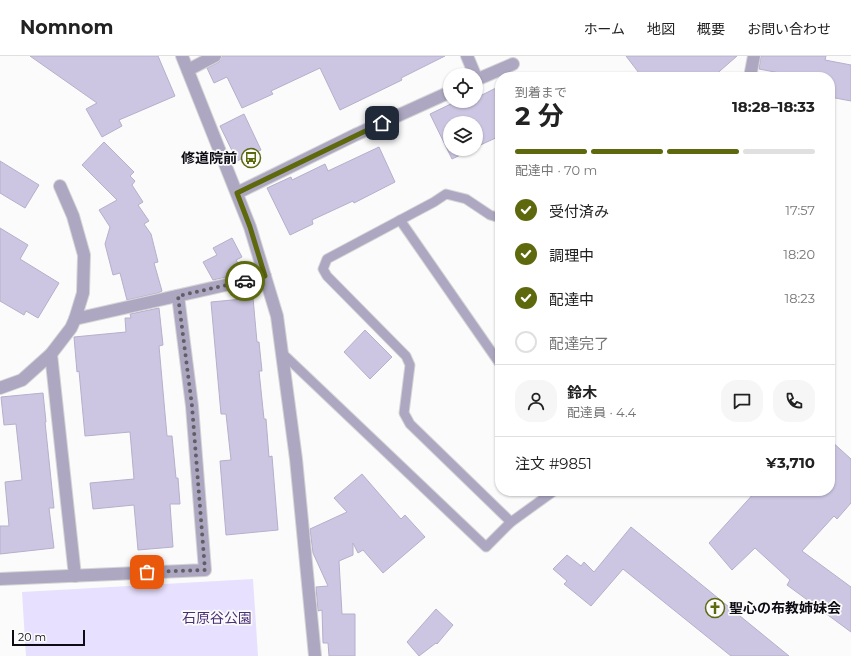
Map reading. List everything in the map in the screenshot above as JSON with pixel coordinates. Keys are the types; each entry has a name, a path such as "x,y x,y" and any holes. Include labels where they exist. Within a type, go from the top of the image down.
{"street":[{"path":"182,56 250,227 277,316 296,459 315,656"},
{"path":"188,70 215,56"},
{"path":"467,56 472,68"},
{"path":"751,72 754,56"},
{"path":"483,75 513,64"},
{"path":"237,193 355,135 443,95"},
{"path":"0,388 22,380 51,354 71,328 83,293 84,255 74,216 60,186"},
{"path":"75,319 265,276"},
{"path":"0,579 205,570 192,406 178,296"},
{"path":"51,354 75,576"}],"lane":[{"path":"495,216 490,215 466,199 446,194 434,202 327,259 323,269 327,276 406,356 410,365 404,413 410,424 511,522"},
{"path":"400,220 495,357"},
{"path":"282,353 486,547 511,522 547,496"}],"green space":[{"name":"石原谷公園","path":"253,579 258,656 26,656 22,592"}],"building":[{"path":"30,56 158,56 175,96 119,120 122,126 102,137 86,109 97,103"},
{"path":"222,56 445,56 401,78 402,80 340,110 320,68 271,91 273,94 242,108 227,77 214,83 207,68 219,62"},
{"path":"626,56 737,56 719,72 638,72"},
{"path":"761,56 826,56 825,60 851,65 851,101 835,98 835,72 775,72 759,69"},
{"path":"495,88 495,138 483,144 483,116 443,116 443,141 430,114 443,108 483,108 483,94"},
{"path":"244,114 261,150 237,161 220,126"},
{"path":"104,142 134,172 130,176 135,181 132,185 143,202 138,205 149,221 144,224 151,234 158,262 154,263 162,291 158,293 127,300 120,273 113,275 105,244 110,227 99,210 117,200 82,165"},
{"path":"379,147 395,182 354,203 353,201 312,220 313,224 290,235 267,188 291,177 292,180 325,164 328,171"},
{"path":"451,156 458,156 452,159"},
{"path":"0,161 39,185 25,208 0,193"},
{"path":"0,228 28,245 20,259 59,283 38,318 26,311 24,315 0,301"},
{"path":"232,238 242,257 236,260 243,271 235,275 213,280 203,262 217,255 213,248"},
{"path":"253,298 257,342 259,342 262,371 259,371 264,419 266,419 269,457 272,456 278,530 226,535 220,461 231,460 226,414 221,414 211,302"},
{"path":"159,308 163,345 159,346 167,436 172,436 180,504 170,504 173,547 138,550 134,505 93,509 90,483 134,479 130,432 85,436 79,371 77,372 74,337 126,332 125,318 131,318 130,314"},
{"path":"365,330 392,357 370,379 344,352"},
{"path":"43,393 54,508 49,508 54,548 0,554 0,526 9,526 5,482 22,480 16,424 4,425 1,397"},
{"path":"835,445 851,459 851,503 837,519 834,516 802,551 851,587 851,632 787,585 790,580 755,548 732,570 709,543 751,496 835,496"},
{"path":"362,474 401,519 405,515 425,537 383,573 363,550 358,553 353,543 353,555 339,561 342,614 355,614 355,656 329,656 328,643 323,643 322,610 318,611 316,587 328,586 313,553 310,529 347,512 334,498"},
{"path":"631,527 789,656 731,656 623,569 591,606 564,584 567,581 553,569 567,555 581,566 584,562 594,572"},
{"path":"436,609 453,625 437,644 436,643 419,656 407,642"}],"way so far":[{"path":"147,572 205,570 192,406 178,296 245,281"}],"place":[{"name":"修道院前","path":"251,158"},
{"name":"聖心の布教姉妹会","path":"715,608"}],"route":[{"path":"245,281 265,276 250,227 237,193 382,123"}]}
